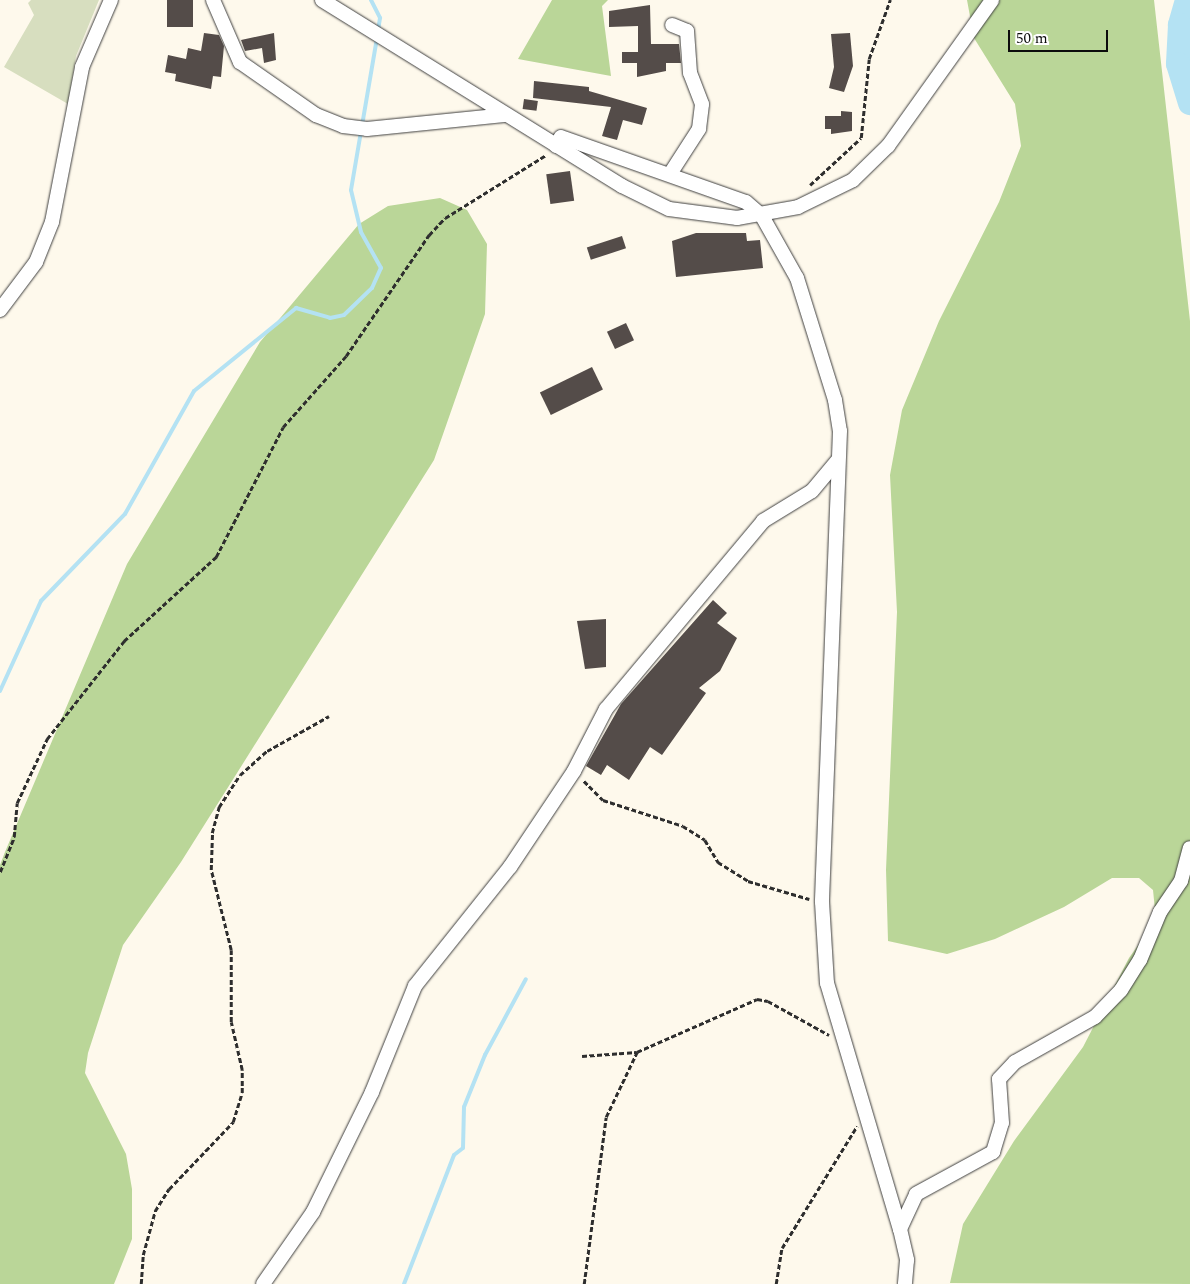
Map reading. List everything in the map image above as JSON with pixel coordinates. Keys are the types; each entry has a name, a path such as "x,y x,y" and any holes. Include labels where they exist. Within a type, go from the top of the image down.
{"street":[{"path":"0,310 36,262 52,222 82,67 111,0"},
{"path":"213,0 240,62 316,115 343,126 367,129 506,115"},
{"path":"322,0 556,146 669,209 714,217 762,216 813,201 853,180 888,146 992,0"},
{"path":"670,174 699,129 702,104 690,74 687,31 672,25"},
{"path":"556,146 561,137 670,174 746,202 762,216 797,278 832,391 840,431 837,461 822,902 828,983 900,1229 907,1260 905,1284"},
{"path":"264,1284 314,1212 372,1092 415,986 510,867 574,772 606,709 636,670 763,521 812,491 837,461"},
{"path":"900,1229 916,1194 993,1152 1002,1123 999,1079 1015,1062 1095,1017 1121,990 1140,960 1160,912 1181,881 1190,848"}],"path":[{"path":"813,201 809,187 861,138 869,59 890,0"},
{"path":"0,872 14,837 16,803 47,738 124,641 216,557 283,428 346,356 429,235 445,218 534,166 556,146"},
{"path":"141,1284 143,1255 155,1211 169,1188 233,1122 242,1093 242,1070 231,1022 231,950 211,870 219,807 240,776 267,751 329,716"},
{"path":"574,772 603,800 683,826 705,840 718,862 748,881 822,902"},
{"path":"582,1056 637,1052 757,999 768,1001 814,1030 842,1034"},
{"path":"584,1284 606,1117 637,1052"},
{"path":"776,1284 782,1248 866,1112"}],"green space":[{"path":"31,0 99,0 76,56 68,104 4,67 34,15 28,3"},
{"path":"552,0 608,0 602,6 611,76 518,59"},
{"path":"967,0 1154,0 1190,321 1190,1284 950,1283 963,1224 1014,1141 1083,1047 1129,958 1156,920 1153,890 1139,878 1112,878 1064,907 995,939 947,954 888,941 886,870 897,612 890,475 902,410 939,321 999,202 1021,146 1015,104 974,38"},
{"path":"440,198 467,210 487,244 485,314 434,460 181,862 123,945 88,1053 85,1073 126,1154 132,1189 132,1239 114,1284 0,1284 0,865 5,852 127,564 260,342 359,224 388,206"}],"building":[{"path":"167,0 193,0 193,27 167,27"},
{"path":"650,5 651,44 679,44 681,63 666,63 666,71 637,77 637,63 622,63 622,52 638,52 638,26 609,27 609,11"},
{"path":"204,33 219,35 224,46 221,77 213,76 211,89 175,81 176,74 165,72 168,55 186,59 188,48 201,51"},
{"path":"274,33 276,60 264,63 262,48 245,51 241,40"},
{"path":"850,33 853,66 844,92 829,88 834,67 831,34"},
{"path":"534,81 589,87 589,91 647,108 642,125 623,120 617,140 602,136 611,107 533,98"},
{"path":"524,99 538,101 536,111 523,109"},
{"path":"841,111 852,112 852,131 831,134 831,129 825,129 825,116 841,116"},
{"path":"570,171 574,201 550,204 546,174"},
{"path":"696,233 746,233 747,241 760,240 763,268 676,277 672,241"},
{"path":"622,236 626,248 591,260 587,247"},
{"path":"626,323 634,340 615,349 607,332"},
{"path":"592,367 603,389 551,415 540,392"},
{"path":"713,600 727,613 717,623 737,638 720,671 699,688 706,693 662,755 650,747 629,780 607,765 601,775 586,766 621,704"},
{"path":"606,619 606,667 585,669 577,621"}],"waterway":[{"path":"371,0 380,18 378,31"},
{"path":"1187,0 1180,25 1178,64 1190,103"},
{"path":"0,691 41,601 125,514 194,391 296,308 330,318 344,315 372,288 381,268 361,232 351,190 377,38"},
{"path":"404,1284 454,1155 463,1148 464,1107 485,1055 526,979"}]}
